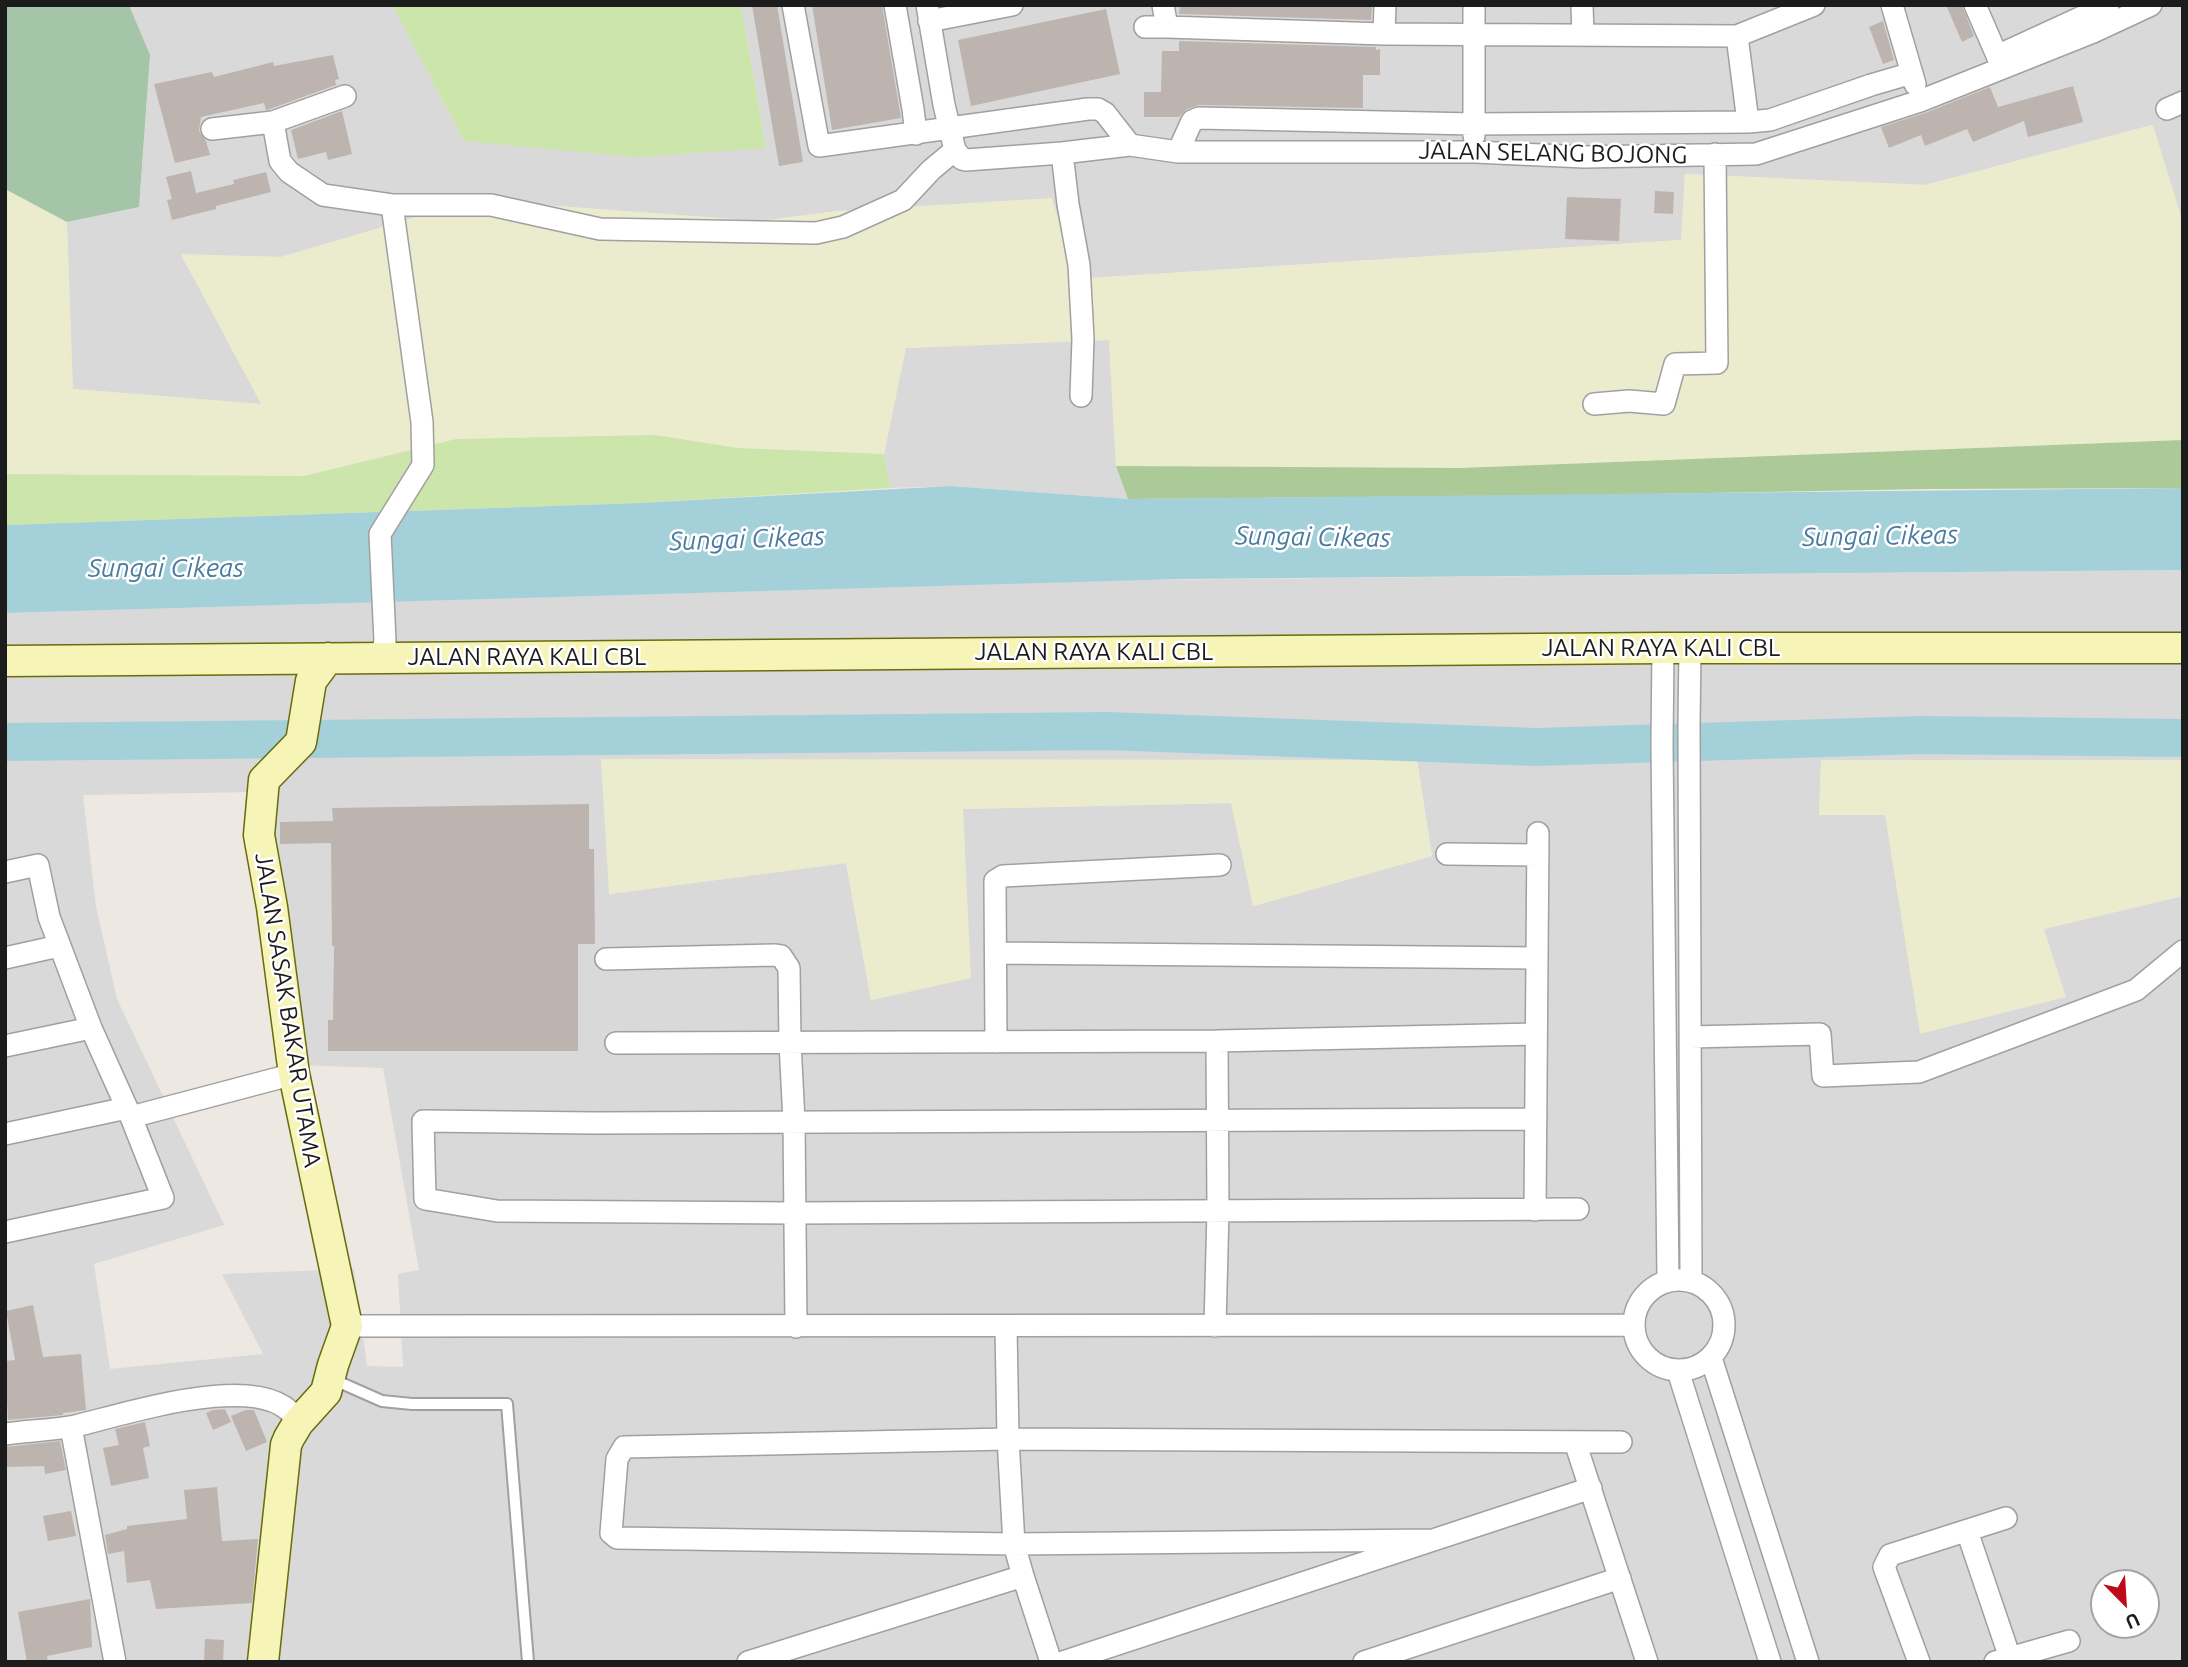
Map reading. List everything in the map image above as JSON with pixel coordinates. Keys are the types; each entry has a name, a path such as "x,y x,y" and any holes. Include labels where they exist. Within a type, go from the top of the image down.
{"main road":[{"name":"JALAN RAYA KALI CBL","path":"5,661 328,658 383,649 2183,648"},
{"name":"JALAN SASAK BAKAR UTAMA","path":"328,658 311,681 301,742 264,780 259,835 272,907 294,1074 347,1326"},
{"path":"262,1662 286,1445 289,1437 326,1392 347,1326"}],"street":[{"path":"793,5 819,146 1088,109 1098,109 1105,113 1130,145"},
{"path":"273,122 280,161 289,173 323,195 391,205 491,205 600,229 816,233 843,227 903,200 931,170 956,150 933,131 895,5"},
{"path":"933,131 944,106 928,13 1012,5"},
{"path":"1163,5 1167,27"},
{"path":"1384,34 1385,5"},
{"path":"1474,5 1475,152"},
{"path":"1582,5 1583,35"},
{"path":"1144,27 1384,34 1737,36 1814,5"},
{"path":"1892,5 1920,101"},
{"path":"1975,5 2000,62"},
{"name":"JALAN SELANG BOJONG","path":"956,150 962,159 966,160 1130,145 1178,152 1475,152 1584,157 1756,153 1920,101 2108,5"},
{"name":"JALAN SELANG BOJONG","path":"2086,17 2151,5"},
{"path":"1737,36 1748,122"},
{"path":"1178,152 1192,121 1199,118 1473,124 1748,122 1770,120 1912,73"},
{"path":"212,129 273,122 345,96"},
{"path":"1062,153 1079,265 1083,339 1081,396"},
{"path":"1594,404 1629,401 1664,404 1675,365 1717,363 1716,154"},
{"path":"383,649 380,534 423,465 422,422 391,205"},
{"path":"1677,648 1689,726 1691,1281"},
{"path":"1668,1281 1662,727 1677,648"},
{"path":"1535,1210 1538,833"},
{"path":"1663,836 1689,836"},
{"path":"1447,854 1538,855"},
{"path":"5,872 38,865 49,917 91,1028 163,1198 5,1232"},
{"path":"996,1042 995,881 1003,876 1220,865"},
{"path":"5,958 60,946"},
{"path":"1690,1037 1820,1034 1823,1076 1919,1072 2136,990 2183,951"},
{"path":"996,953 1537,958"},
{"path":"606,959 780,956 789,968 796,1327"},
{"path":"5,1046 91,1028"},
{"path":"616,1043 1217,1041 1536,1034"},
{"path":"1215,1326 1218,1211 1217,1041"},
{"path":"5,1134 129,1113 294,1074"},
{"path":"1536,1119 593,1124 424,1121 425,1199 486,1210 795,1213 1578,1209"},
{"path":"1668,1281 1691,1281 1712,1293 1723,1314 1723,1338 1718,1348 1711,1358 1690,1369 1667,1370 1656,1365 1646,1357 1634,1337 1634,1313 1647,1293 1668,1281"},
{"path":"347,1326 1633,1325"},
{"path":"1006,1327 1014,1544 1051,1662"},
{"path":"1711,1358 1808,1662"},
{"path":"1678,1371 1770,1662"},
{"path":"5,1434 71,1427 197,1398 240,1394 276,1402 305,1416"},
{"path":"71,1427 115,1662"},
{"path":"1433,1540 1014,1544 617,1538 611,1534 617,1460 624,1447 1009,1439 1621,1442"},
{"path":"1575,1442 1647,1662"},
{"path":"1063,1662 1591,1488"},
{"path":"1919,1662 1884,1567 1886,1560 1890,1555 2006,1518"},
{"path":"1967,1531 2002,1660 2069,1641"},
{"path":"748,1662 1023,1576"},
{"path":"1364,1662 1620,1578"}],"lane":[{"path":"330,1378 382,1401 412,1404 507,1404 528,1662"}],"shaded area":[{"path":"129,5 392,5 464,141 766,148 741,5 2183,5 2183,223 2152,125 1925,185 1685,174 1681,240 1076,279 838,211 760,221 474,200 281,257 181,255 262,404 72,389 67,222 139,207 150,56"},
{"path":"1109,340 1116,466 1128,499 951,486 890,488 884,454 905,348"},
{"path":"2183,570 2183,760 1821,760 1819,815 1885,815 2043,929 2183,896 2183,1662 5,1662 5,613 1135,580","holes":["601,760 1417,760 1432,856 1254,906 1232,803 962,809 970,978 871,1000 846,863 610,894","254,792 299,1065 383,1068 419,1270 398,1274 403,1367 367,1366 354,1269 222,1274 263,1354 110,1369 94,1264 224,1225 117,999 96,907 83,795"]}],"green space":[{"path":"5,5 129,5 150,55 139,207 67,222 5,189"},
{"path":"392,5 741,5 766,148 635,157 464,141"},
{"path":"2153,125 2183,223 2183,440 1461,468 1116,466 1109,340 906,348 884,454 738,448 655,435 456,439 304,476 5,474 5,189 67,222 73,389 261,404 181,254 281,257 474,200 760,221 838,211 1052,198 1076,279 1681,240 1685,174 1925,185"},
{"path":"655,435 738,448 884,454 890,488 639,503 5,525 5,474 304,476 456,439"},
{"path":"2183,440 2183,488 1128,499 1116,466 1461,468"},
{"path":"601,759 1417,760 1432,856 1253,906 1231,803 963,809 971,978 871,1000 846,863 609,894"},
{"path":"1821,760 2183,760 2183,896 2044,929 2066,997 1920,1034 1885,815 1819,815"}],"water":[{"name":"Sungai Cikeas","path":"951,486 1128,499 2183,488 2183,570 1181,579 5,613 5,525 639,503"}],"building":[{"path":"752,5 777,5 803,162 779,166"},
{"path":"812,5 882,5 901,118 832,130"},
{"path":"1180,5 1372,5 1371,20 1179,14"},
{"path":"1946,5 1962,5 1974,36 1962,42"},
{"path":"1106,9 1120,74 971,106 958,40"},
{"path":"1883,21 1894,60 1883,64 1869,27"},
{"path":"1179,41 1376,47 1376,50 1380,49 1380,75 1363,75 1363,108 1199,105 1187,109 1179,117 1144,117 1144,92 1161,92 1162,51 1179,51"},
{"path":"333,55 339,79 335,80 336,85 266,110 264,103 201,117 199,131 206,141 210,155 175,163 154,84 212,72 214,77 273,62 274,66"},
{"path":"2073,86 2083,122 2028,137 2024,121 1973,142 1967,129 1925,146 1921,135 1889,148 1881,127 1990,87 1998,107"},
{"path":"342,111 352,154 328,160 326,152 298,159 291,130"},
{"path":"191,171 196,193 234,184 233,180 266,172 271,192 172,220 167,200 172,199 166,177"},
{"path":"1655,191 1674,192 1673,214 1654,213"},
{"path":"1567,197 1621,199 1619,241 1565,239"},
{"path":"589,804 589,849 594,849 595,944 578,944 578,1051 328,1051 328,1020 333,1020 331,843 280,844 280,822 333,821 332,808"},
{"path":"33,1305 43,1357 81,1354 86,1410 8,1420 5,1361 15,1360 6,1311"},
{"path":"225,1409 231,1422 213,1430 206,1413"},
{"path":"254,1410 267,1442 246,1451 231,1416"},
{"path":"145,1422 150,1446 143,1448 149,1478 111,1486 103,1448 119,1445 115,1429"},
{"path":"60,1441 66,1470 45,1474 44,1466 5,1467 5,1447"},
{"path":"217,1487 222,1541 258,1539 252,1603 156,1609 150,1580 127,1583 124,1551 108,1554 105,1535 127,1529 127,1526 187,1519 184,1490"},
{"path":"71,1511 76,1536 48,1541 43,1516"},
{"path":"90,1599 92,1647 47,1656 48,1662 27,1662 18,1612"},
{"path":"205,1639 224,1640 223,1662 204,1662"}],"waterway":[{"path":"5,742 1107,731 1537,747 1922,735 2183,738"}]}
